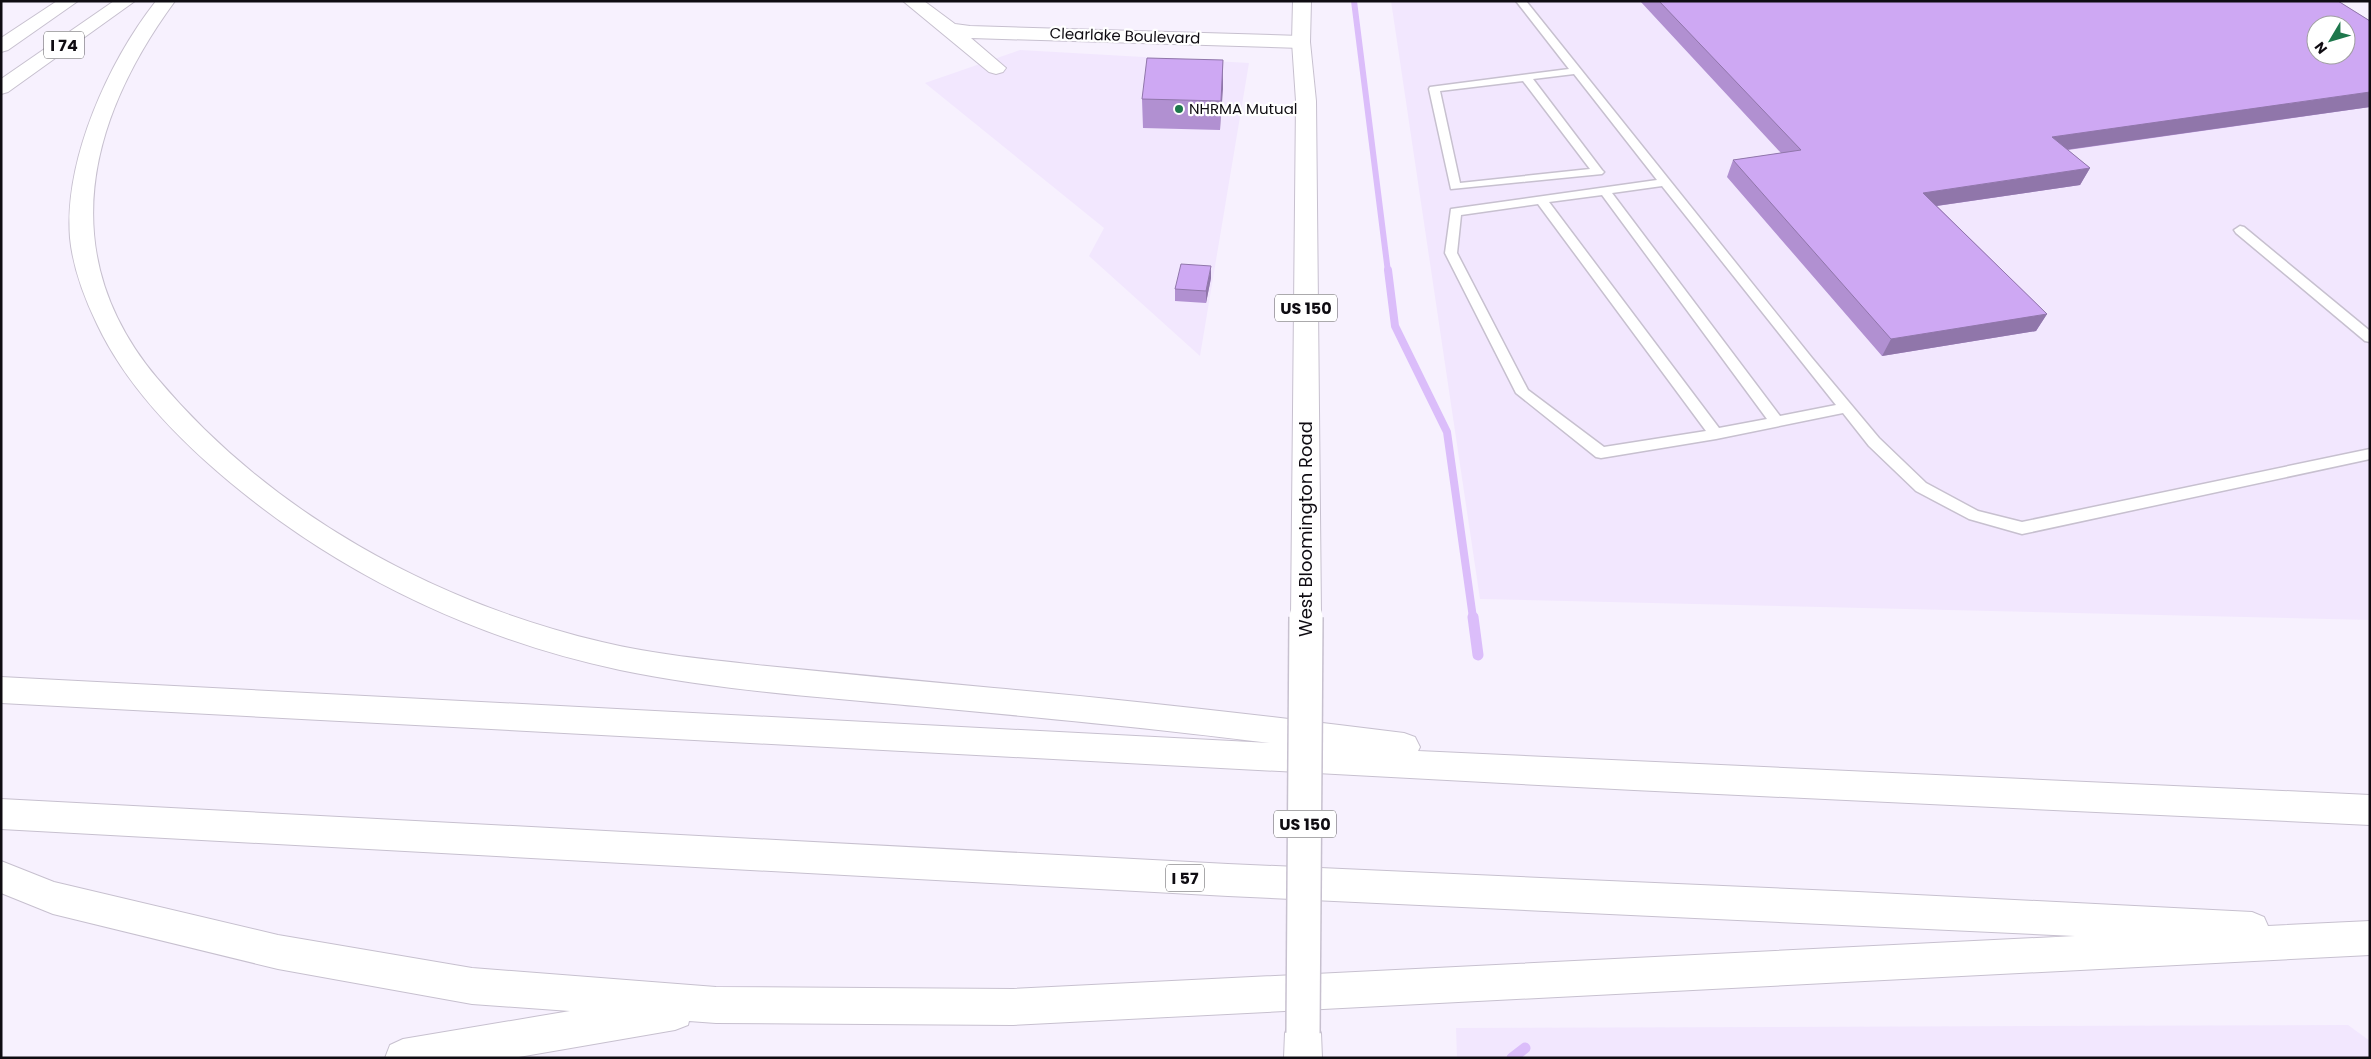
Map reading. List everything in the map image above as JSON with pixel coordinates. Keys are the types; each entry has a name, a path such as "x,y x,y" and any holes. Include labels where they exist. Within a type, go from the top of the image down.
{"main road":[{"name":"I 74","path":"1,46 69,1"},
{"name":"I 74","path":"1,88 126,1"},
{"path":"166,1 143,29 115,83 85,182 81,232 94,294 122,351 172,411 219,458 260,493 307,528 400,581 526,633 604,654 682,669 816,684 1141,714 1634,776"},
{"path":"912,1 996,68"},
{"name":"West Bloomington Road","path":"1302,1 1301,42 1306,101 1306,616 1303,1045"},
{"name":"Clearlake Boulevard","path":"950,30 990,34 1093,34 1301,42"},
{"path":"1,690 1634,776 2370,810"},
{"name":"I 57","path":"1,814 1208,879 1858,908 2370,937"},
{"path":"1,877 53,898 278,952 472,986 716,1005 1013,1007 2370,937"},
{"path":"403,1058 716,1005"}],"lane":[{"path":"1521,1 1575,71 1874,442 1921,487 1974,516 2022,528 2370,454"},
{"path":"1526,77 1598,172 1455,187 1434,89 1526,77 1575,71"},
{"path":"1664,182 1455,212 1450,253 1523,393 1601,453 1716,434 1845,408"},
{"path":"1604,191 1777,422"},
{"path":"1541,200 1716,434"},
{"path":"2240,230 2370,338"}],"shaded area":[{"path":"1391,1 2317,1 2339,15 2306,15 2306,65 2356,65 2356,25 2370,34 2370,620 1480,599"},
{"path":"1020,50 1249,63 1200,356 1089,256 1104,228 925,83"},
{"path":"2348,1025 2370,1041 2370,1058 1457,1058 1456,1028"}],"building":[{"path":"1659,1 2338,1 2370,21 2370,92 2052,137 2090,168 1923,193 2047,314 1891,339 1733,160 1801,150"},
{"path":"1147,58 1223,60 1221,101 1142,99"},
{"path":"1181,264 1211,266 1206,291 1175,289"}],"waterway":[{"path":"1354,1 1388,272"},
{"path":"1388,270 1395,326 1447,432 1473,618"},
{"path":"1473,617 1478,655"},
{"path":"1512,1058 1525,1048"}],"place":[{"name":"NHRMA Mutual","path":"1179,109"}]}
